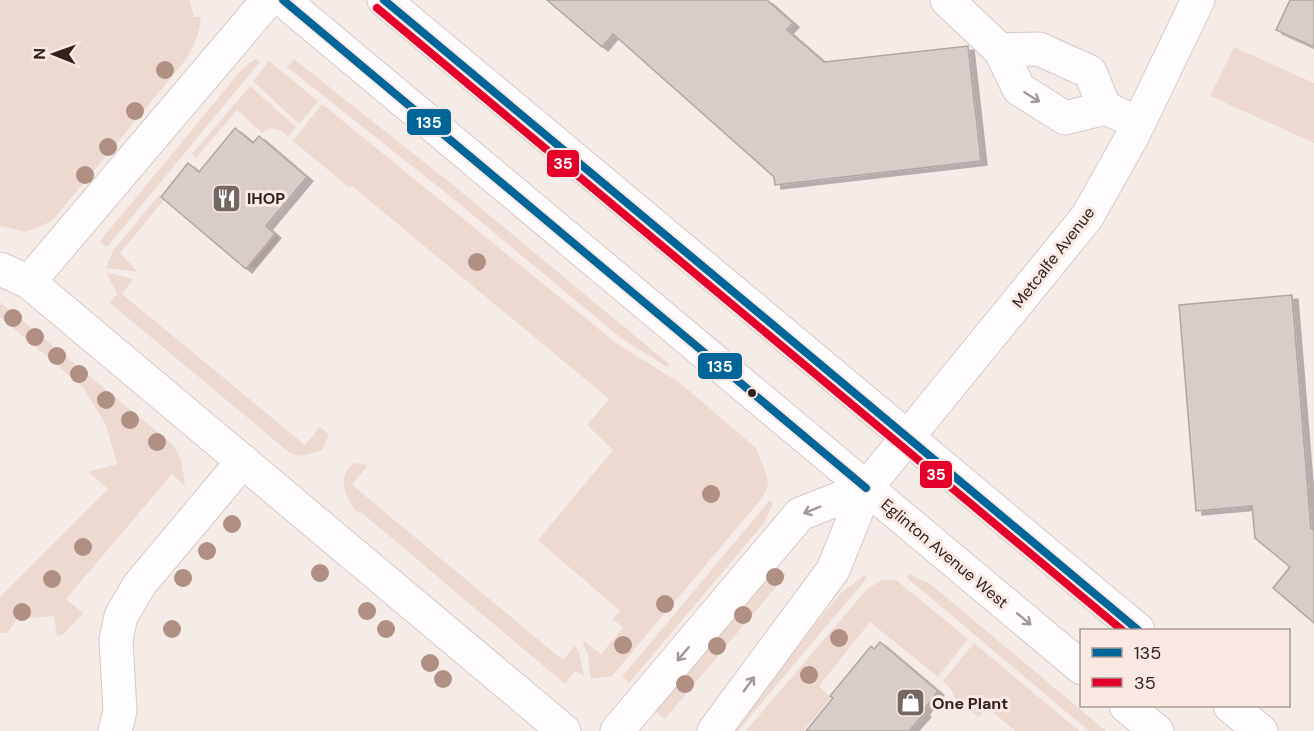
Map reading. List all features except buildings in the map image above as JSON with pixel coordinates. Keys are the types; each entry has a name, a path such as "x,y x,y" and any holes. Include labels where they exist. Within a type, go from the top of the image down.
{"main road":[{"path":"268,0 14,275 243,460 564,731"},
{"name":"Eglinton Avenue West","path":"283,0 1080,666"},
{"path":"384,0 906,439 1137,629"},
{"name":"Metcalfe Avenue","path":"866,488 1087,217 1139,123 1198,0"},
{"path":"956,3 1000,50 1019,89 1065,118 1105,108 1139,123"},
{"path":"1000,50 1039,49 1090,72 1105,108"},
{"path":"115,731 120,711 116,639 121,615 140,584 243,460"},
{"path":"714,730 832,570 866,488"},
{"path":"617,731 800,514 866,488"},
{"path":"1128,707 1157,731"},
{"path":"1232,707 1261,731"}],"shaded area":[{"path":"0,0 190,0 194,17 201,17 194,44 180,67 52,221 26,232 0,226"},
{"path":"1234,47 1314,83 1314,143 1210,96"},
{"path":"255,59 260,62 107,247 100,241 243,68"},
{"path":"294,59 454,186 669,364 667,367 621,338 445,192 287,67"},
{"path":"269,61 318,101 299,124 253,81"},
{"path":"250,86 296,127 288,137 280,130 270,128 262,133 237,110 196,158 192,154"},
{"path":"322,104 616,343 680,383 756,448 767,476 768,486 762,498 612,676 591,679 588,655 583,644 584,641 601,654 623,628 613,619 620,611 538,540 613,450 587,425 609,399 352,186 350,188 293,141"},
{"path":"159,195 164,200 120,253 138,272 106,268 114,249"},
{"path":"275,234 279,239 256,267 246,269"},
{"path":"106,272 133,279 122,294 305,445 320,427 329,434 322,450 302,456 291,454 110,303 117,294"},
{"path":"0,302 174,446 181,460 185,486 172,474 66,599 83,613 64,634 57,637 54,616 17,619 7,633 0,633 0,597 108,489 88,472 117,464 106,425 83,387 0,317"},
{"path":"354,463 368,465 352,485 563,660 575,646 579,652 584,676 575,671 565,684 362,513 355,511 344,487 345,475"},
{"path":"770,500 773,503 764,523 629,683 622,677"},
{"path":"776,566 786,575 665,719 654,711"},
{"path":"908,574 929,583 1106,731 1089,731 907,578"},
{"path":"864,576 867,578 738,731 728,731 841,593"},
{"path":"881,580 896,580 968,639 938,677 870,622 819,686 831,698 803,731 746,731 866,590"},
{"path":"974,643 1079,731 1015,731 987,707 979,717 955,698 951,689 943,681"}],"transit line":[{"name":"135","path":"283,0 866,488"},
{"name":"135","path":"384,0 1137,629"},
{"name":"35","path":"377,8 1121,629"}],"place":[{"name":"IHOP","path":"226,198"},
{"name":"One Plant","path":"911,703"}]}
